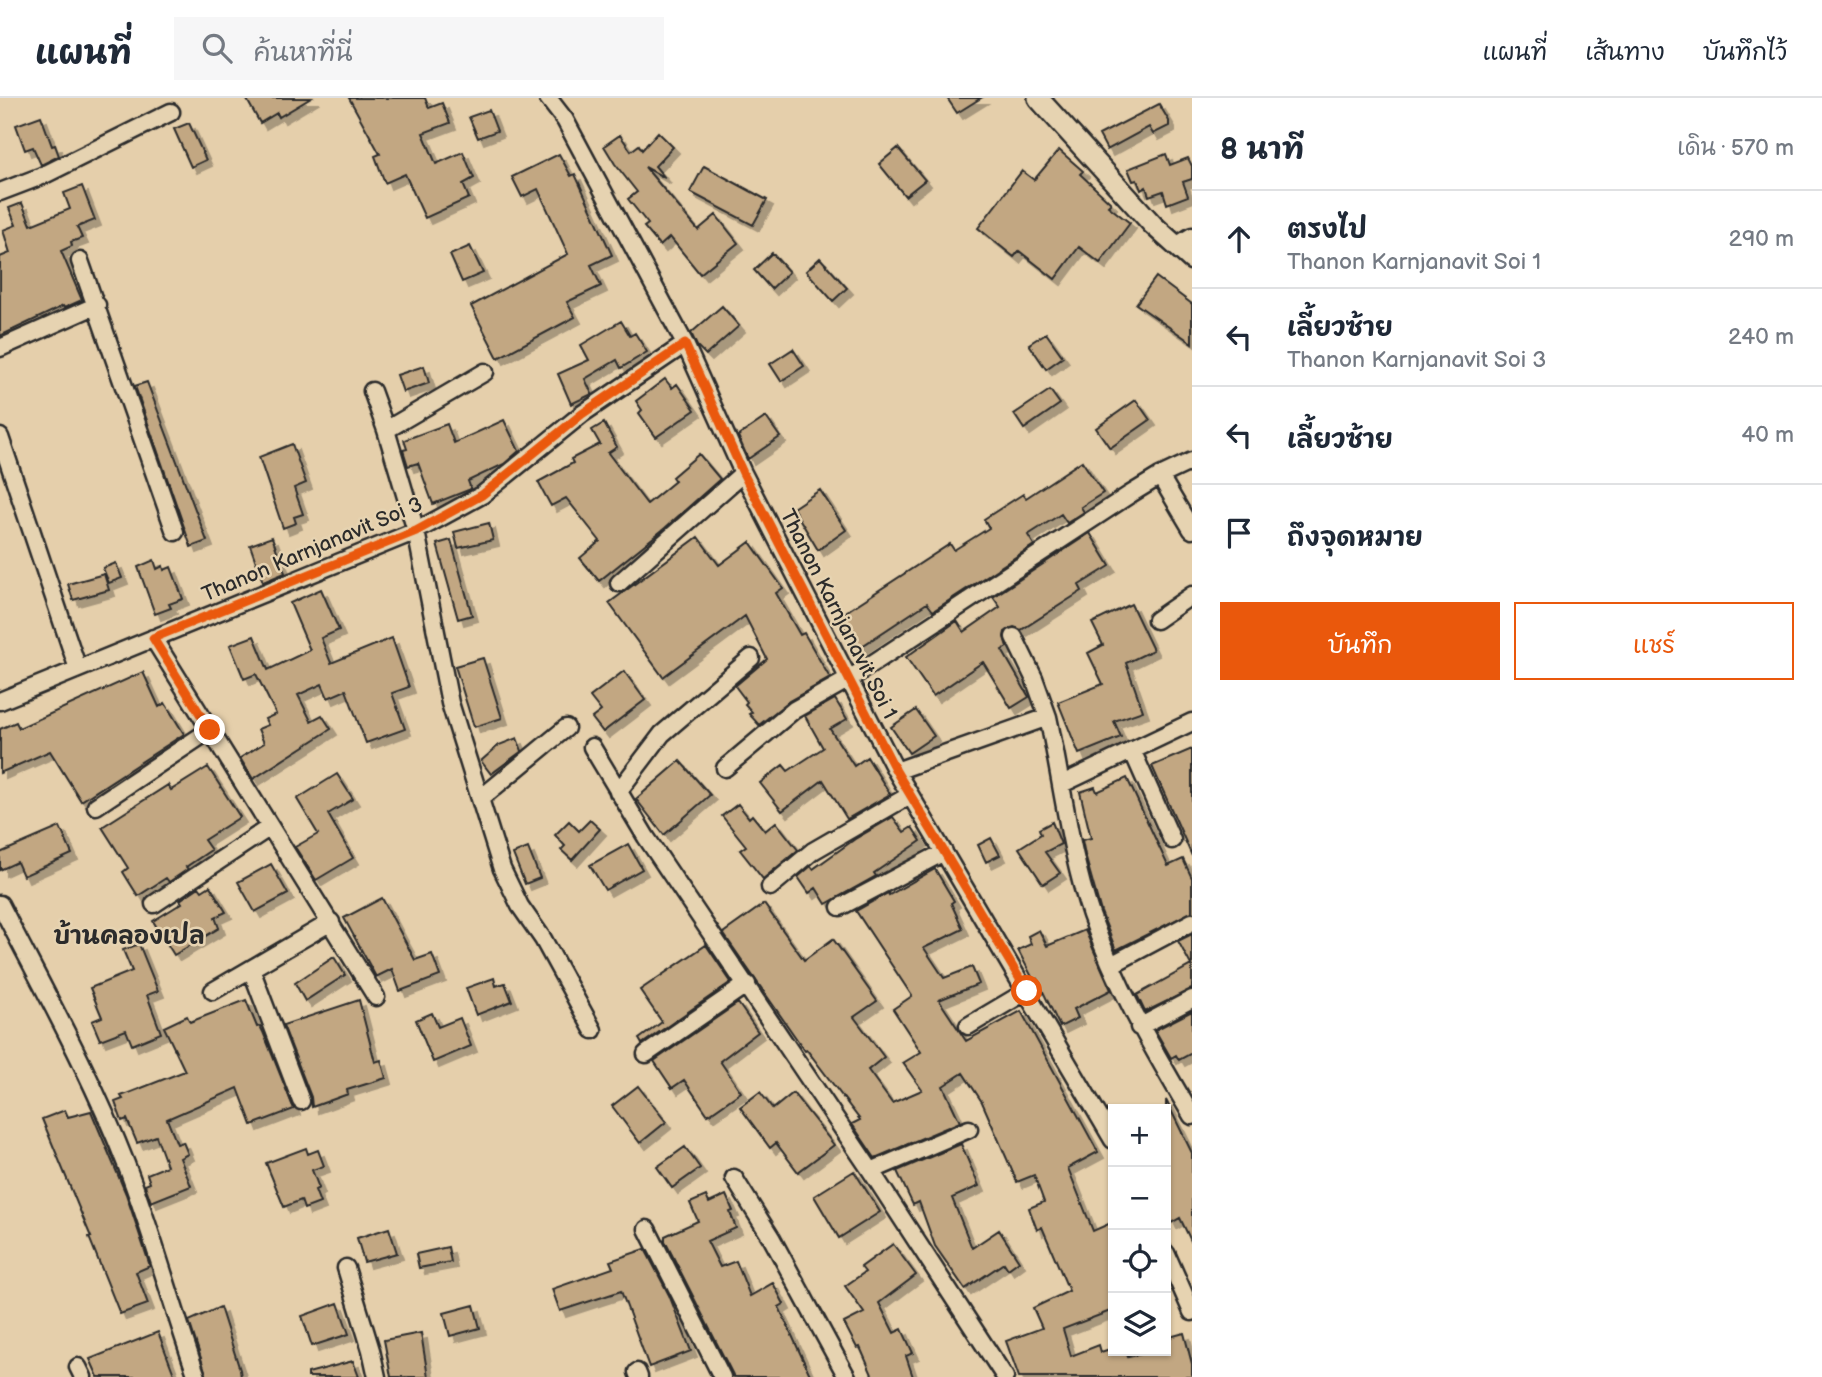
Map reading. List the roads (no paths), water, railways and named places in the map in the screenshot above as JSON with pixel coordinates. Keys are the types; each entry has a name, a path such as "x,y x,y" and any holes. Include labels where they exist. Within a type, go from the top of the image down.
{"street":[{"name":"Thanon Karnjanavit Soi 1","path":"548,98 565,120 685,344 743,473 896,771 1108,1131"},
{"path":"1038,98 1129,199 1184,241 1192,260"},
{"path":"0,192 42,176 171,112"},
{"path":"80,261 175,532"},
{"path":"0,348 97,305"},
{"name":"Thanon Karnjanavit Soi 3","path":"0,701 416,531 482,495 582,414 685,344"},
{"path":"386,429 485,372"},
{"path":"372,391 416,531 450,703 509,887 543,939 593,1030"},
{"path":"0,438 78,669"},
{"path":"725,768 794,710 849,679 1160,476 1192,461"},
{"path":"619,583 743,473"},
{"path":"1160,476 1192,530"},
{"path":"1156,620 1192,595"},
{"path":"1014,637 1034,678 1048,716 1085,893 1111,965 1139,1027 1192,1116"},
{"path":"153,638 376,997"},
{"path":"618,792 662,734 751,658"},
{"path":"896,771 1048,716"},
{"path":"1062,784 1192,722"},
{"path":"480,799 566,728"},
{"path":"96,806 210,730"},
{"path":"592,747 646,837 747,984 1005,1377"},
{"path":"1132,750 1172,840"},
{"path":"770,887 813,851 910,795"},
{"path":"154,904 270,827"},
{"path":"840,907 944,852"},
{"path":"0,904 5,924 96,1092 126,1164 152,1234 175,1316 197,1377"},
{"path":"213,990 331,922"},
{"path":"1111,965 1192,922"},
{"path":"251,969 301,1101"},
{"path":"646,1054 747,984"},
{"path":"968,1026 1027,991"},
{"path":"1139,1027 1192,999"},
{"path":"871,1171 969,1129"},
{"path":"734,1178 797,1283 847,1377"},
{"path":"647,1228 722,1377"},
{"path":"1171,1264 1192,1311"},
{"path":"345,1268 377,1377"}],"district":[{"name":"บ้านคลองเปล","path":"129,936"}]}
